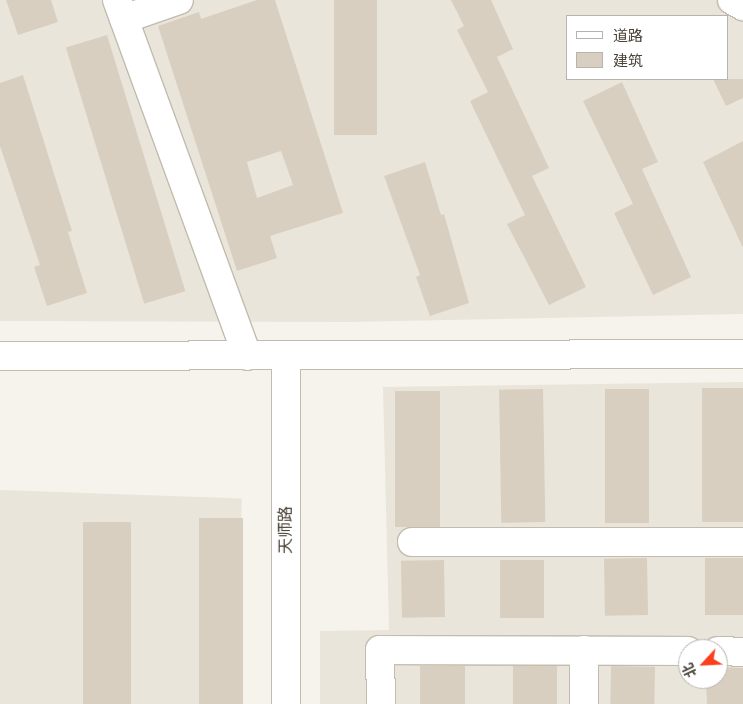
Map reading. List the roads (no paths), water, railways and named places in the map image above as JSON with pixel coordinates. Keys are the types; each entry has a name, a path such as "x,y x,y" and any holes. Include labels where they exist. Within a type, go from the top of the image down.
{"street":[{"path":"179,0 121,9 247,356"},
{"path":"732,0 743,6"},
{"path":"0,356 743,354"},
{"name":"天师路","path":"286,356 286,704"},
{"path":"412,542 743,542"},
{"path":"381,704 380,650 678,651"},
{"path":"584,650 584,704"},
{"path":"728,651 743,652"}]}
